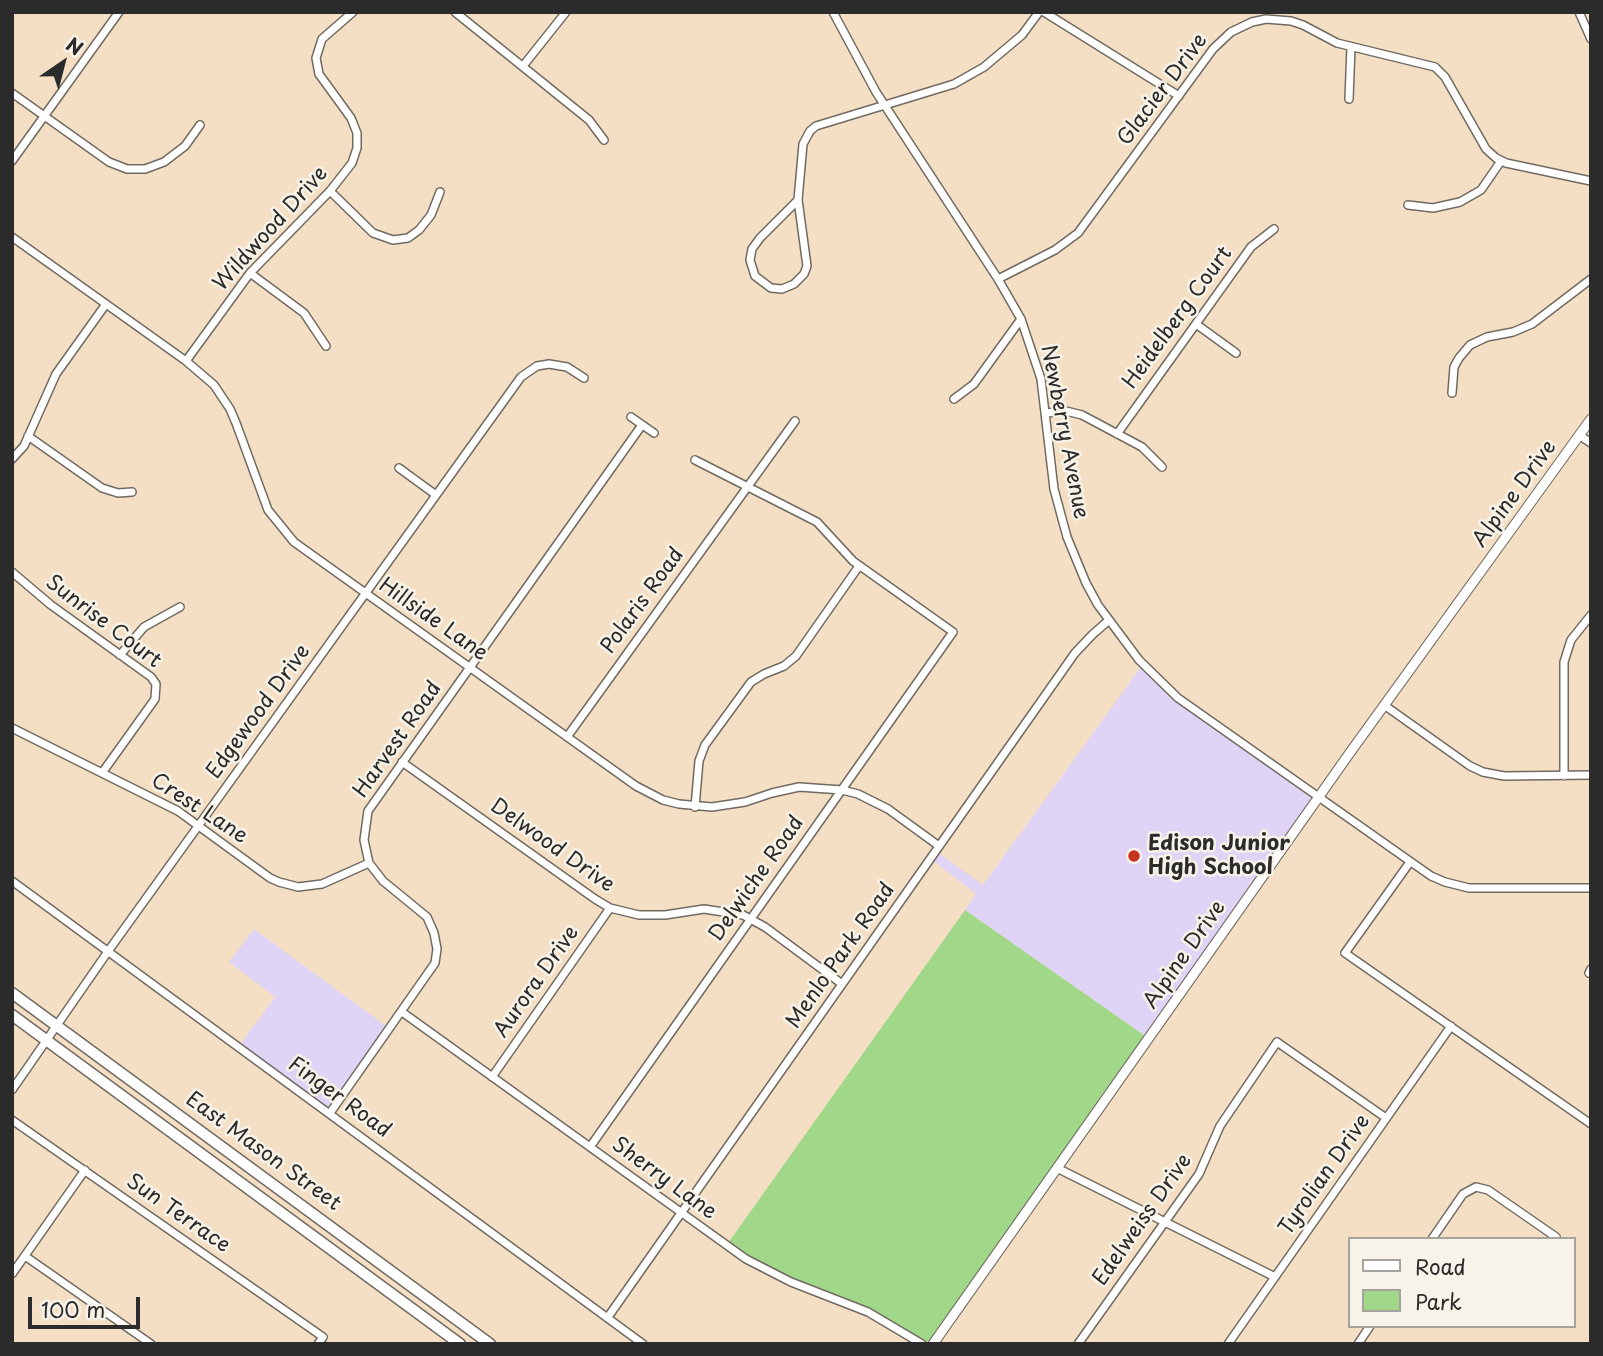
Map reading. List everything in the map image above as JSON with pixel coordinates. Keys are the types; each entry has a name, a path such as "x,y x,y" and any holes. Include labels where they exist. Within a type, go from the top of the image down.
{"main road":[{"name":"East Mason Street","path":"12,993 490,1344"},
{"name":"East Mason Street","path":"12,1015 460,1344"}],"street":[{"path":"12,161 119,12"},
{"name":"Wildwood Drive","path":"186,361 250,273 330,191 352,163 357,148 357,133 351,118 319,74 316,58 322,39 353,12"},
{"path":"456,12 589,120 604,140"},
{"path":"523,66 566,12"},
{"name":"Newberry Avenue","path":"833,12 885,105 1021,319 1036,360 1060,514 1076,561 1108,621 1139,660 1178,698 1410,862 1445,882 1469,888 1591,888"},
{"path":"798,200 752,249 750,261 755,276 771,288 782,289 794,284 804,274 807,266 798,200 802,149 810,131 823,122 942,89 970,76 1022,35 1042,12 1179,96"},
{"path":"1579,12 1591,39"},
{"name":"Glacier Drive","path":"998,279 1055,250 1078,233 1222,39 1265,16 1303,24 1337,43 1435,67 1445,77 1486,149 1501,161"},
{"path":"1349,99 1351,47"},
{"path":"12,93 117,167 127,169 145,169 164,162 185,146 200,125"},
{"path":"1408,205 1433,208 1460,202 1481,190 1501,161 1591,181"},
{"path":"330,191 373,233 393,240 408,238 419,230 431,215 440,192"},
{"name":"Heidelberg Court","path":"1117,434 1251,247 1274,229"},
{"name":"Hillside Lane","path":"12,237 186,361 214,385 230,409 262,497 276,522 294,542 650,794 695,807 729,806 799,787 842,790 858,794 888,809 939,846"},
{"path":"250,273 304,313 327,346"},
{"path":"1452,393 1454,367 1471,345 1487,337 1513,332 1532,324 1591,279"},
{"path":"12,459 24,446 56,374 106,304"},
{"path":"954,399 974,383 1021,319"},
{"path":"1196,324 1236,353"},
{"name":"Edgewood Drive","path":"12,1090 109,950 521,377 530,369 543,364 558,364 584,378"},
{"path":"1046,413 1073,412 1142,447 1162,467"},
{"path":"631,417 654,433"},
{"name":"Alpine Drive","path":"933,1344 1318,797 1591,419"},
{"name":"Polaris Road","path":"567,737 795,421"},
{"name":"Harvest Road","path":"369,863 363,841 365,820 373,803 642,425"},
{"path":"1579,435 1591,443"},
{"path":"28,436 102,488 118,493 132,492"},
{"path":"695,460 817,522 859,566 796,656 784,666 751,682 705,745 699,761 695,807"},
{"path":"399,468 436,495"},
{"name":"Delwiche Road","path":"590,1147 953,632 859,566"},
{"name":"Sunrise Court","path":"12,572 51,605 155,681 157,694 102,773"},
{"path":"120,655 144,627 180,607"},
{"path":"1564,776 1564,662 1571,640 1591,615"},
{"name":"Menlo Park Road","path":"608,1317 1076,653 1108,621"},
{"path":"1384,705 1470,766 1483,772 1504,776 1591,775"},
{"name":"Crest Lane","path":"12,728 159,800 270,878 289,885 309,886 322,884 369,863"},
{"name":"Delwood Drive","path":"402,762 610,908 653,916 717,909 751,919 842,984"},
{"path":"1410,862 1345,953 1591,1124"},
{"path":"330,1113 435,963 437,949 427,918 383,881 369,863"},
{"name":"Finger Road","path":"12,881 643,1344"},
{"name":"Aurora Drive","path":"492,1077 610,908"},
{"name":"Sherry Lane","path":"402,1012 730,1248 768,1271 868,1312 922,1344"},
{"name":"Tyrolian Drive","path":"1228,1344 1451,1026"},
{"name":"Edelweiss Drive","path":"1078,1344 1204,1166 1220,1126 1277,1042 1386,1118"},
{"name":"Sun Terrace","path":"12,1120 321,1340"},
{"path":"1057,1168 1275,1277"},
{"path":"12,1274 85,1170"},
{"path":"1433,1237 1463,1194 1480,1187 1556,1237"},
{"path":"25,1256 151,1344"},
{"path":"1358,1344 1369,1328"}],"shaded area":[{"path":"1143,664 1178,698 1318,797 1148,1038 965,910 976,894 931,859 936,851 983,885"},
{"path":"254,929 390,1029 330,1113 239,1046 275,997 229,962"}],"green space":[{"path":"965,910 1148,1038 933,1344 922,1344 890,1323 814,1292 726,1246"}],"place":[{"name":"Edison Junior High School","path":"1134,856"}]}
